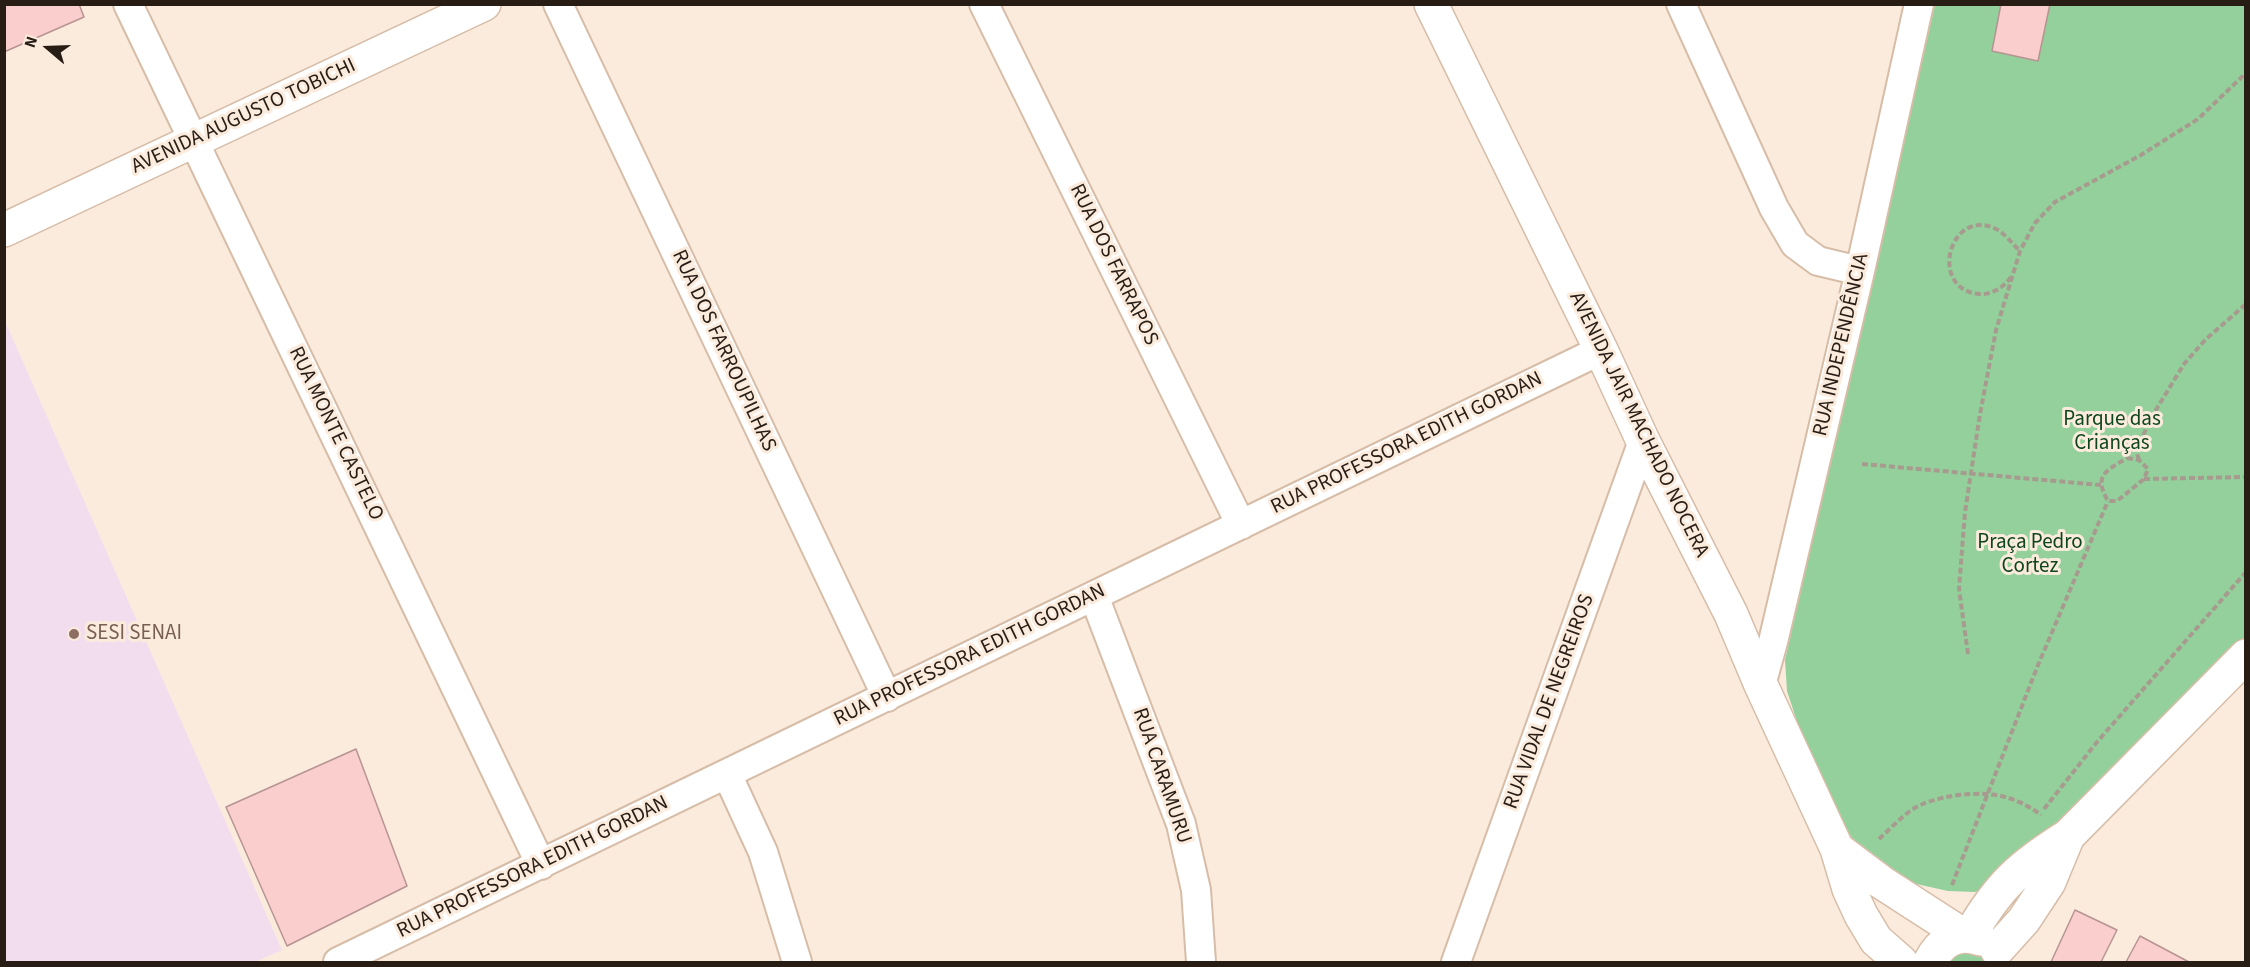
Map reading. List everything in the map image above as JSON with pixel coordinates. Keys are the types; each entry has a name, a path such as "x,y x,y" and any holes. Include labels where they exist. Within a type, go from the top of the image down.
{"street":[{"name":"RUA MONTE CASTELO","path":"128,4 541,865"},
{"name":"AVENIDA AUGUSTO TOBICHI","path":"4,230 484,4"},
{"name":"RUA DOS FARROUPILHAS","path":"558,4 887,697"},
{"name":"RUA DOS FARRAPOS","path":"984,4 1241,525"},
{"name":"AVENIDA JAIR MACHADO NOCERA","path":"1431,4 1601,350 1643,441 1731,614 1761,685 1837,849 1849,890 1861,915 1876,940 1900,963"},
{"path":"1681,4 1774,208 1795,244 1818,261 1860,271"},
{"name":"RUA INDEPENDÊNCIA","path":"1761,685 1860,271 1919,4"},
{"name":"RUA PROFESSORA EDITH GORDAN","path":"340,962 1601,350"},
{"name":"RUA VIDAL DE NEGREIROS","path":"1456,963 1643,441"},
{"name":"RUA CARAMURU","path":"1094,596 1181,824 1196,890 1201,963"},
{"path":"1930,963 1943,944 1983,946 2024,920 2049,882 2057,828 2246,656"},
{"path":"727,774 763,852 797,963"},
{"path":"1837,849 1881,882 1983,946"}],"path":[{"path":"1968,654 1959,589 1971,474 1996,330 2020,251 2035,223 2055,202 2141,155 2198,119 2246,73"},
{"path":"2013,274 2006,284 1998,289 1979,294 1968,291 1953,278 1948,260 1950,249 1961,233 1980,226 1994,227 2005,234 2020,251"},
{"path":"2108,501 2117,501 2144,479 2148,469 2139,460 2136,450 2154,413 2184,364 2205,340 2246,304"},
{"path":"1952,885 2038,665 2108,501 2101,485 2101,477 2105,471 2127,458 2139,460"},
{"path":"1862,464 2101,485"},
{"path":"2144,479 2246,477"},
{"path":"2040,814 2097,742 2246,572"},
{"path":"1874,844 1911,810 1936,799 1988,794 2007,797 2026,805 2057,828"}],"shaded area":[{"name":"SESI SENAI","path":"4,319 282,950 255,962 5,962"}],"green space":[{"name":"Praça Pedro Cortez","path":"1935,5 2245,5 2245,638 2162,729 1998,884 1975,892 1948,891 1912,883 1852,838 1813,770 1787,691 1785,660"},
{"path":"1972,944 1996,962 1939,962"}],"building":[{"path":"4,4 79,4 84,17 4,52"},
{"path":"2001,4 2050,4 2038,61 1992,51"},
{"path":"356,749 407,886 287,946 226,807"},
{"path":"2075,910 2117,930 2101,962 2051,962"},
{"path":"2140,936 2189,962 2126,962"}],"place":[{"name":"SESI SENAI","path":"74,634"}],"park label":[{"name":"Parque das Crianças","path":"2112,432"}]}
